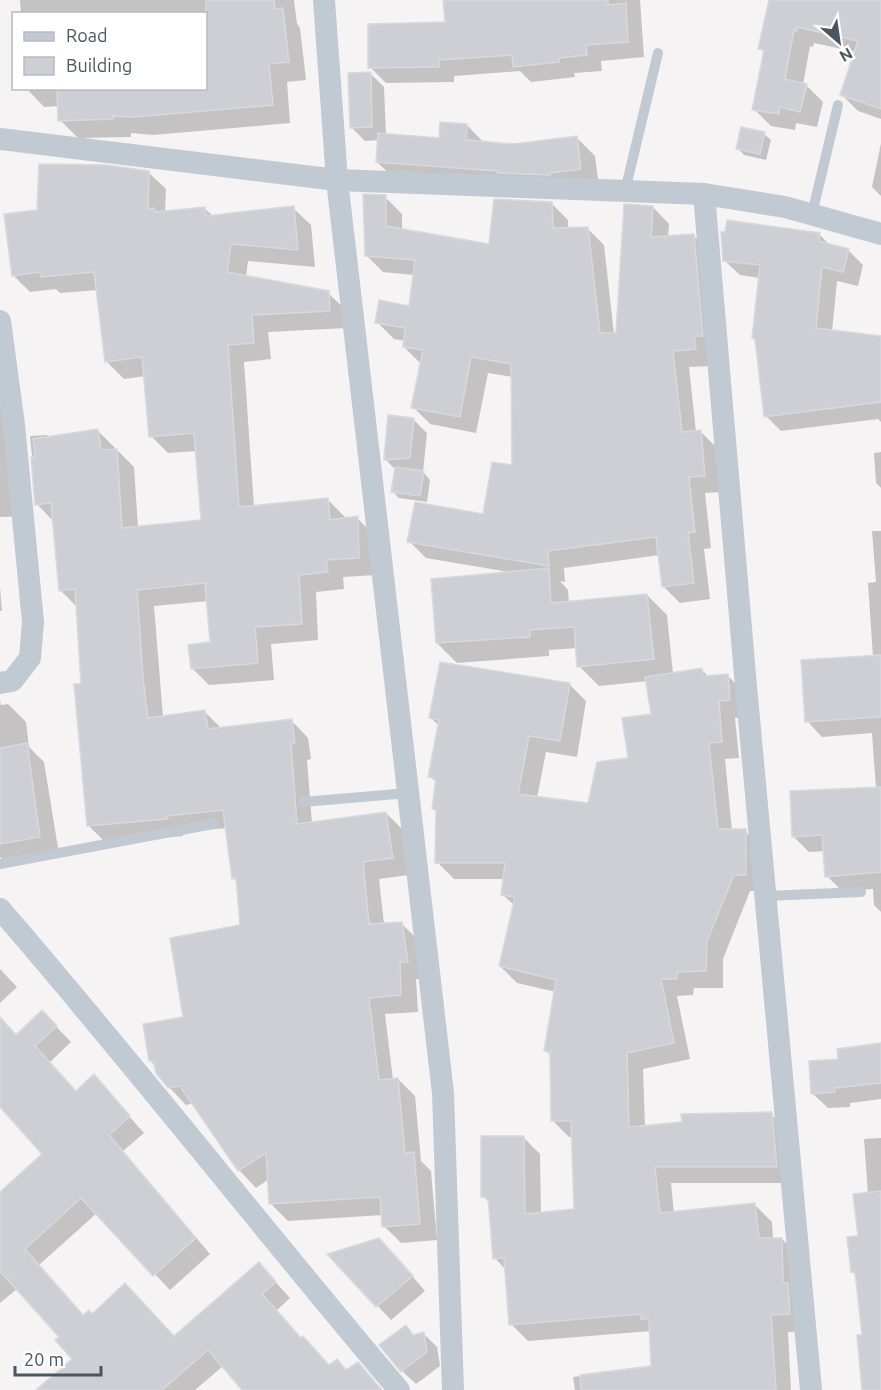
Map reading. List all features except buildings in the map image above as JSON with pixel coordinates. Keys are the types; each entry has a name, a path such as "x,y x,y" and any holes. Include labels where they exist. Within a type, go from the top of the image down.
{"street":[{"path":"324,0 337,180 442,1093 453,1390"},
{"path":"0,139 337,180 704,194 785,207 881,234"},
{"path":"704,194 811,1390"},
{"path":"0,321 14,425 33,622 30,658 12,681 0,683"},
{"path":"0,909 81,1002 399,1390"}],"lane":[{"path":"625,191 658,52"},
{"path":"812,214 838,105"},
{"path":"303,802 408,793"},
{"path":"0,864 213,824"},
{"path":"766,896 861,892"}]}
